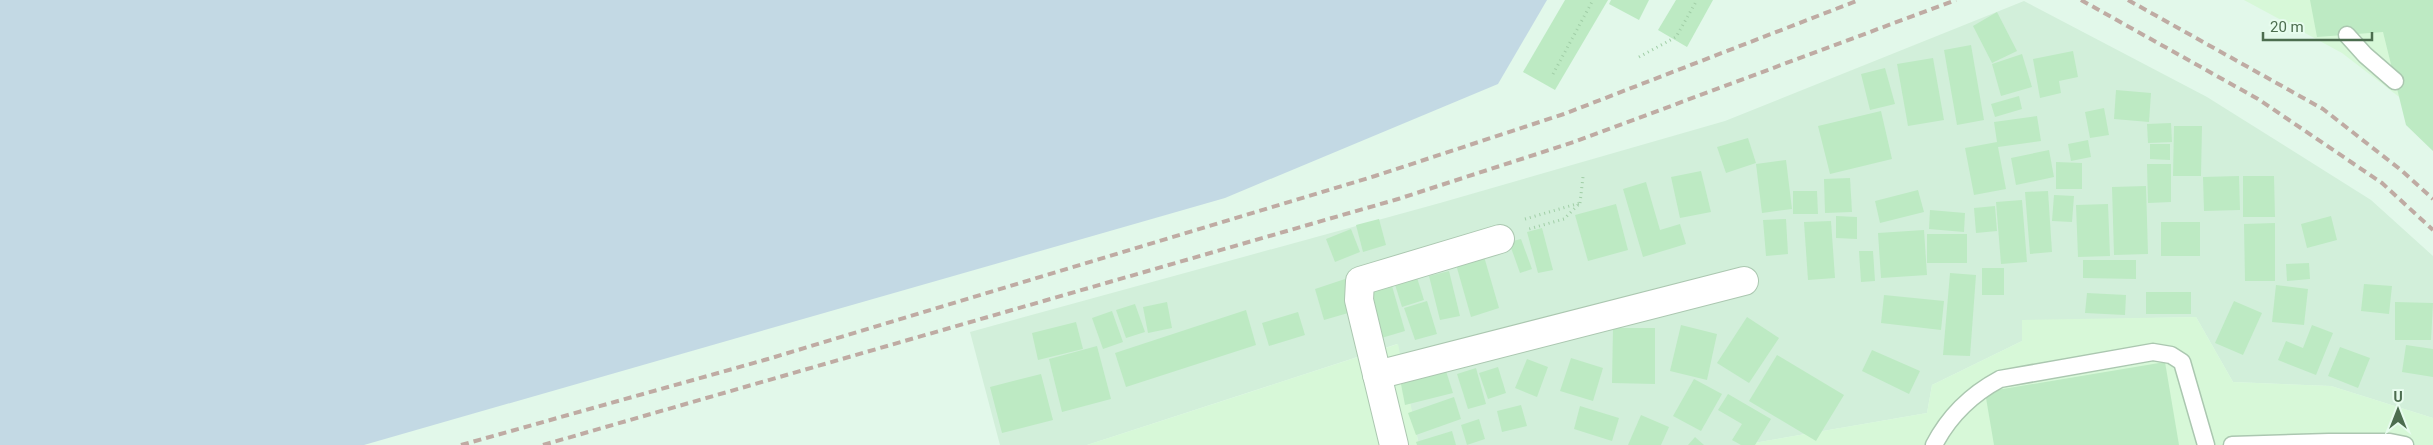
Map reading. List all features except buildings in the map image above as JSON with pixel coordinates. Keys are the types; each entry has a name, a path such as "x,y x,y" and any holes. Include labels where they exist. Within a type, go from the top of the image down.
{"street":[{"path":"1394,445 1359,300 1360,281 1500,239"},
{"path":"1377,375 1744,281"}],"lane":[{"path":"2347,35 2365,55 2396,82"},
{"path":"1934,445 1942,430 1966,403 1980,390 2000,378 2153,352 2171,355 2182,362 2206,445"},
{"path":"2232,445 2329,442 2390,442 2405,445"}],"path":[{"path":"1553,74 1593,0"},
{"path":"1638,57 1676,37 1697,0"},
{"path":"1500,239 1564,220 1580,203 1583,178"},
{"path":"1521,221 1580,203"}],"shaded area":[{"path":"0,0 1547,0 1498,84 1225,198 364,445 0,445"},
{"path":"2244,0 2433,0 2433,123 2342,53"},
{"path":"2024,1 2207,97 2371,200 2433,256 2433,418 2331,386 2233,382 2196,317 2022,321 2022,341 1932,385 1927,413 1742,445 1419,445 1397,344 1087,445 1000,445 970,332 1440,203 1725,121"},
{"path":"2196,317 2233,382 2331,386 2433,418 2433,445 1742,445 1927,413 1932,385 2022,341 2022,320"},
{"path":"1398,344 1419,445 1087,445"}],"railway":[{"path":"461,445 768,359 1375,176 1564,114 1859,0"},
{"path":"543,445 1398,199 1574,142 1956,0"},
{"path":"2081,0 2258,99 2382,183 2433,230"},
{"path":"2128,0 2323,109 2401,170 2433,199"}]}
